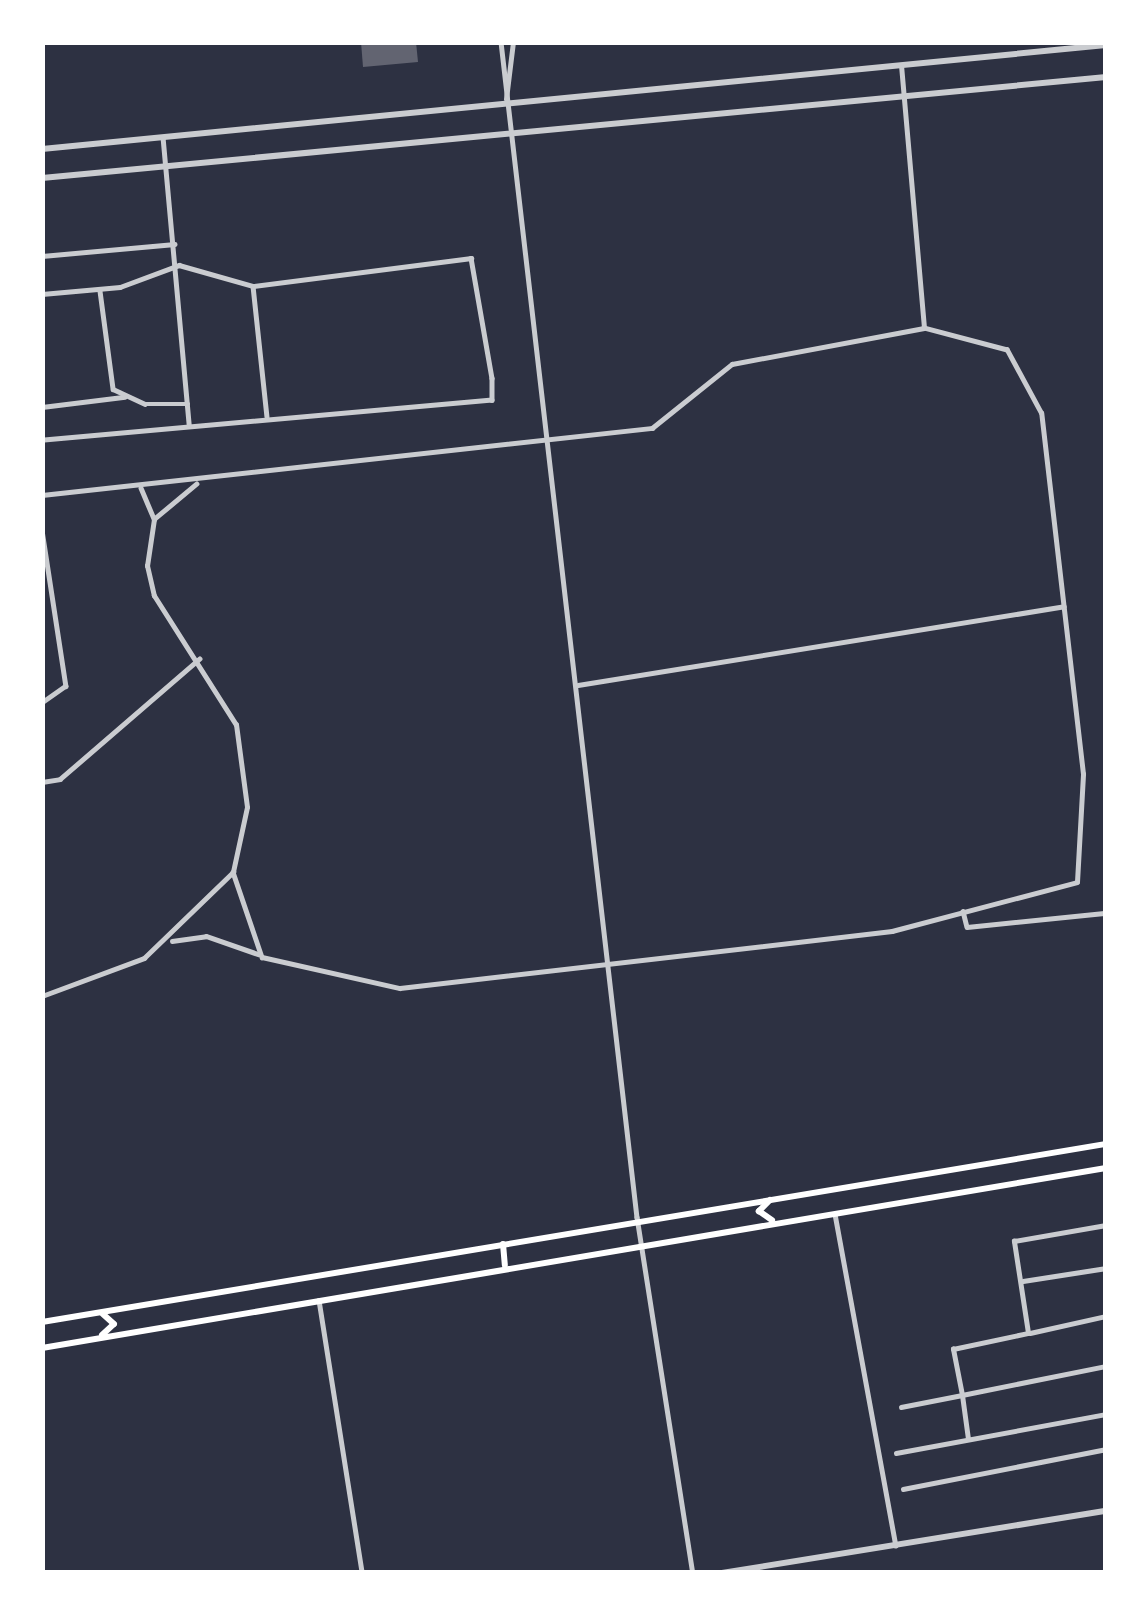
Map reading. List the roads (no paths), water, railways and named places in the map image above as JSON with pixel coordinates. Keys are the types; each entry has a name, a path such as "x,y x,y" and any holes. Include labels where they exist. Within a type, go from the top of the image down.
{"main road":[{"path":"42,1322 637,1217 1106,1144"},
{"path":"42,1348 1106,1168"},
{"path":"794,1219 759,1211 796,1192"},
{"path":"479,1245 512,1253 484,1271"},
{"path":"80,1316 113,1319 87,1340"}],"street":[{"path":"501,42 508,134 637,1217 693,1573"},
{"path":"505,104 513,42"},
{"path":"42,149 1106,45"},
{"path":"900,66 925,328"},
{"path":"42,178 1106,77"},
{"path":"163,137 179,265 189,425"},
{"path":"42,256 176,243"},
{"path":"42,295 100,291 179,265 253,286 471,258 485,299 492,400 42,440"},
{"path":"253,286 267,419"},
{"path":"100,291 106,377 124,397"},
{"path":"42,495 198,483 652,428 732,364 925,328 979,334 1025,376 1041,413 1083,774 1077,882 892,931 400,988 262,957 238,940 166,942 42,997"},
{"path":"42,407 124,397 188,404"},
{"path":"154,519 198,483"},
{"path":"141,488 154,519 154,596 199,658 241,745 247,807 233,872 262,957"},
{"path":"42,530 67,686 42,703"},
{"path":"576,686 1064,606"},
{"path":"42,782 199,658"},
{"path":"166,942 233,872"},
{"path":"963,909 967,927 1106,914"},
{"path":"835,1212 896,1545"},
{"path":"1028,1333 1014,1241 1106,1226"},
{"path":"1020,1282 1106,1268"},
{"path":"319,1300 362,1573"},
{"path":"968,1439 953,1349 1106,1316"},
{"path":"901,1408 1106,1366"},
{"path":"896,1453 1106,1414"},
{"path":"903,1489 1106,1450"},
{"path":"722,1573 1106,1510"}]}
